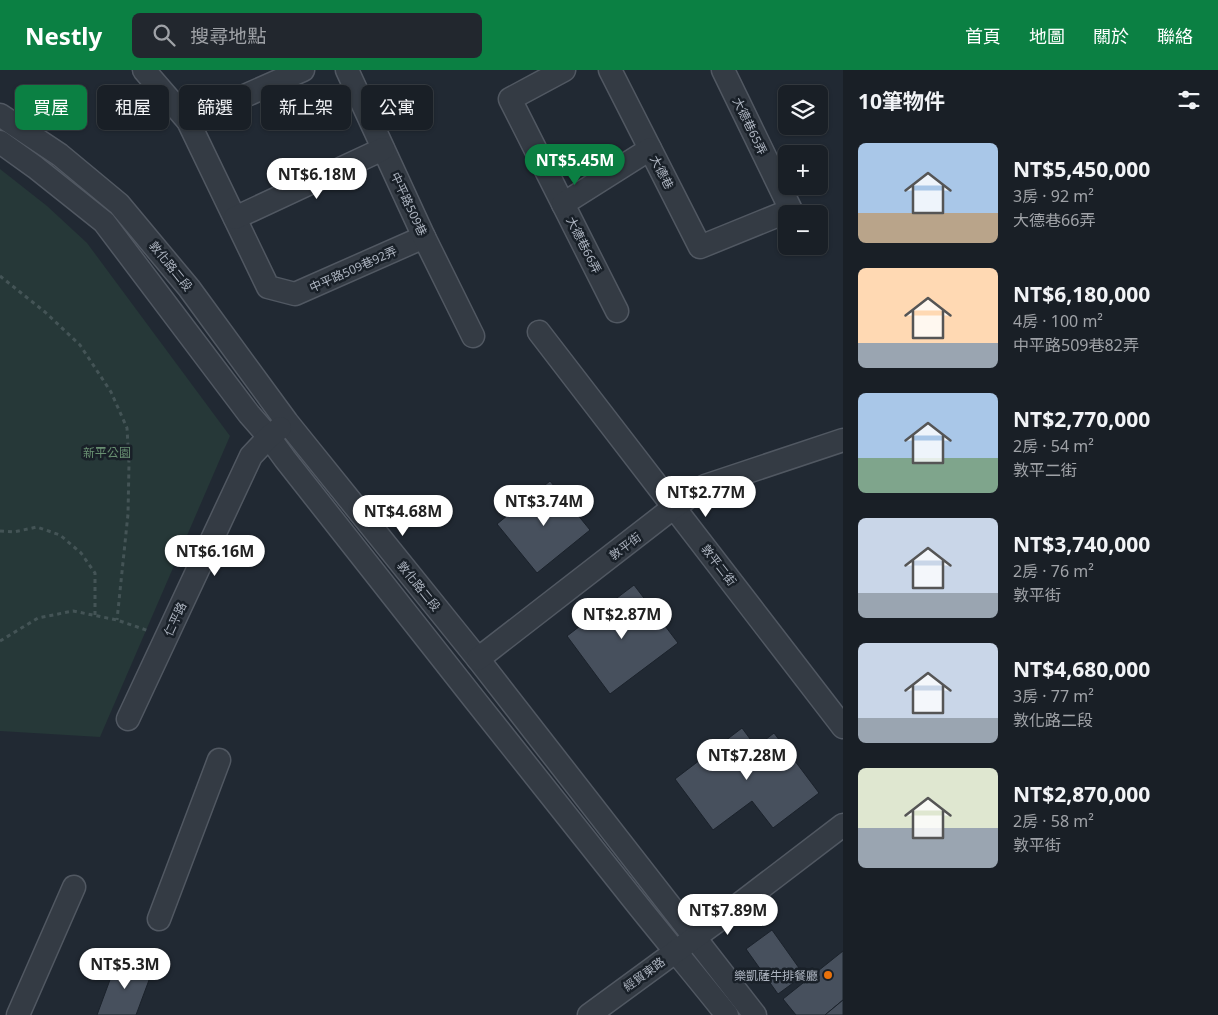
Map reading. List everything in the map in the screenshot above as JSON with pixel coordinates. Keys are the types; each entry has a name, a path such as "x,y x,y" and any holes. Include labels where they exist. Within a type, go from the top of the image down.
{"street":[{"path":"144,70 179,111"},
{"path":"251,94 303,70"},
{"name":"中平路509巷","path":"348,70 424,238 473,336"},
{"name":"大德巷66弄","path":"564,70 510,100 617,311"},
{"name":"大德巷","path":"610,70 700,247"},
{"name":"大德巷65弄","path":"700,247 791,210 723,70"},
{"name":"敦化路二段","path":"0,115 60,155 119,204 189,288 287,422 478,659 755,1015"},
{"path":"192,130 235,218 383,149"},
{"name":"敦化路二段","path":"0,142 35,167 104,222 249,414 269,436 291,467 443,660 727,1015"},
{"path":"563,204 650,149"},
{"name":"中平路509巷92弄","path":"235,218 268,287 295,294 424,238"},
{"name":"敦平二街","path":"539,332 843,727"},
{"name":"仁平路","path":"128,719 250,456 269,436 287,422"},
{"name":"敦平街","path":"478,659 705,486 843,440"},
{"path":"159,919 219,760"},
{"name":"經貿東路","path":"589,1015 843,825"},
{"path":"18,1015 74,887"}],"path":[{"path":"0,276 45,312 80,346 111,392 127,428 128,514 117,620"},
{"path":"0,531 14,532 37,527 60,535 81,552 95,573 95,615"},
{"path":"0,641 38,618 73,611 117,620 166,638"}],"green space":[{"name":"新平公園","path":"0,169 47,206 87,243 230,436 100,737 0,731"}],"building":[{"path":"550,481 590,530 537,573 497,524"},
{"path":"634,585 678,643 610,694 567,636"},
{"path":"742,728 756,747 774,733 819,793 773,828 752,801 713,830 675,779"},
{"path":"772,930 804,975 778,994 746,949"},
{"name":"樂凱薩牛排餐廳","path":"843,951 843,1000 825,1015 796,1015 783,999"},
{"path":"118,958 152,972 136,1015 97,1015"},
{"path":"843,1000 843,1015 825,1015"}],"place":[{"name":"樂凱薩牛排餐廳","path":"828,975"}]}
